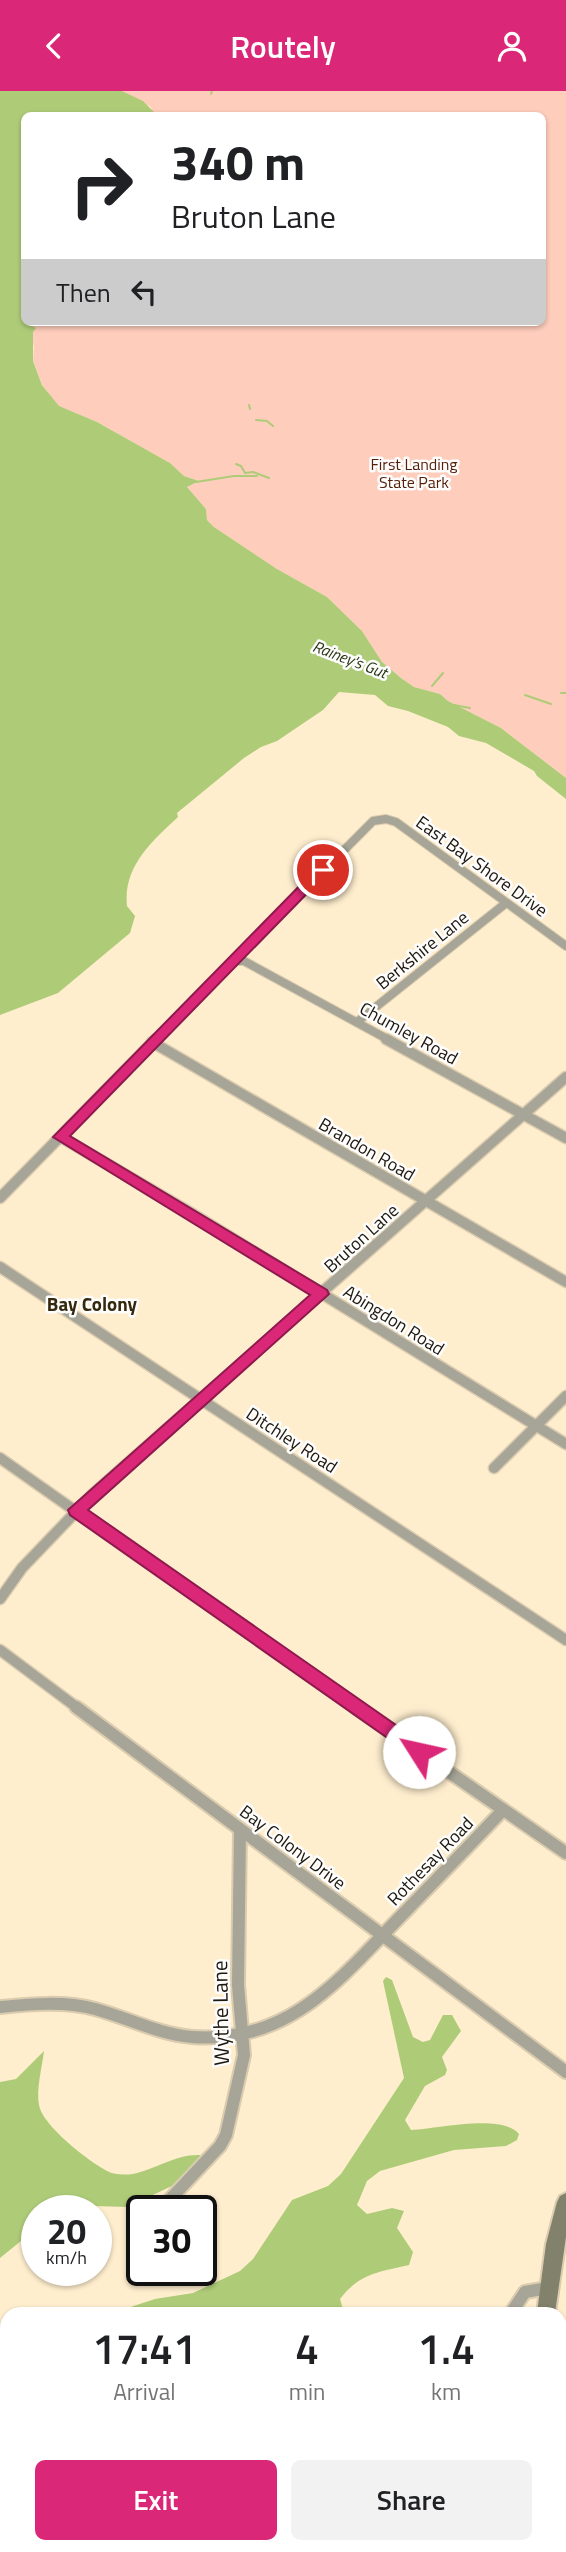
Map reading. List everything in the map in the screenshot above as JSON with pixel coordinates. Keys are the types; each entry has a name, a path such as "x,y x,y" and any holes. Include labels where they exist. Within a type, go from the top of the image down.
{"street":[{"name":"East Bay Shore Drive","path":"236,961 241,951 357,835 377,820 396,823 566,946"},
{"name":"Berkshire Lane","path":"357,1022 506,903"},
{"name":"Chumley Road","path":"236,961 256,967 566,1138"},
{"path":"0,1198 152,1042 236,961"},
{"name":"Brandon Road","path":"152,1042 566,1282"},
{"name":"Bruton Lane","path":"0,1599 22,1567 76,1510 566,1077"},
{"name":"Abingdon Road","path":"61,1137 566,1444"},
{"name":"Ditchley Road","path":"0,1267 566,1640"},
{"path":"494,1468 566,1396"},
{"path":"0,1458 566,1853"},
{"name":"Bay Colony Drive","path":"0,1650 566,2073"},
{"name":"Rothesay Road","path":"0,2007 66,2004 96,2010 171,2034 223,2037 272,2026 315,2003 503,1810"},
{"name":"Wythe Lane","path":"174,2195 212,2156 226,2135 240,2076 244,2034 238,1985 240,1830"},
{"path":"546,2307 566,2202"},
{"path":"514,2307 525,2292 548,2288"}],"green space":[{"name":"First Landing State Park","path":"122,91 566,91 566,778 501,728 448,701 440,694 414,687 401,678 382,662 362,631 327,597 277,569 214,527 207,520 206,509 187,487 199,481 184,476 170,463 97,422 58,406 42,384 33,361 34,347 30,326 546,326 546,112 152,112 151,107"}],"water":[{"name":"Rainey's Gut","path":"0,91 122,91 143,101 154,112 21,112 21,326 36,328 33,332 33,361 42,385 59,406 97,422 170,463 184,476 199,481 187,487 206,509 207,520 214,527 277,569 327,597 362,631 382,662 401,678 414,687 440,694 448,701 501,728 566,778 566,799 534,771 486,743 459,736 448,727 388,706 375,695 339,692 323,710 277,741 244,758 177,813 178,817 141,856 129,879 127,906 135,916 130,933 58,993 0,1015"},
{"path":"386,1977 392,1980 413,2037 423,2042 430,2040 443,2015 452,2015 461,2031 442,2057 447,2070 445,2075 425,2086 405,2120 411,2130 484,2123 511,2128 519,2134 517,2140 506,2146 454,2150 380,2171 367,2181 357,2205 367,2214 392,2208 404,2211 397,2228 413,2252 409,2265 371,2275 355,2284 340,2299 342,2307 130,2307 155,2299 193,2293 208,2286 217,2286 217,2282 240,2271 253,2259 292,2200 328,2186 341,2174 404,2078 383,1981"},
{"path":"44,2051 38,2092 42,2113 67,2142 110,2172 133,2174 191,2155 200,2155 201,2163 187,2179 153,2195 126,2195 126,2207 112,2207 112,2195 21,2195 21,2241 0,2258 0,2082 16,2079"}],"waterway":[{"path":"249,405 250,409"},
{"path":"256,420 267,421 273,426"},
{"path":"236,464 241,466 245,473 253,472 269,478"},
{"path":"196,482 234,476 257,476"},
{"path":"432,686 443,673"},
{"path":"561,693 566,693"},
{"path":"525,695 551,704"},
{"path":"454,705 470,708"}],"district":[{"name":"Bay Colony","path":"92,1303"}],"route":[{"path":"323,870 61,1137 191,1213 321,1294 76,1510 419,1752"}]}
